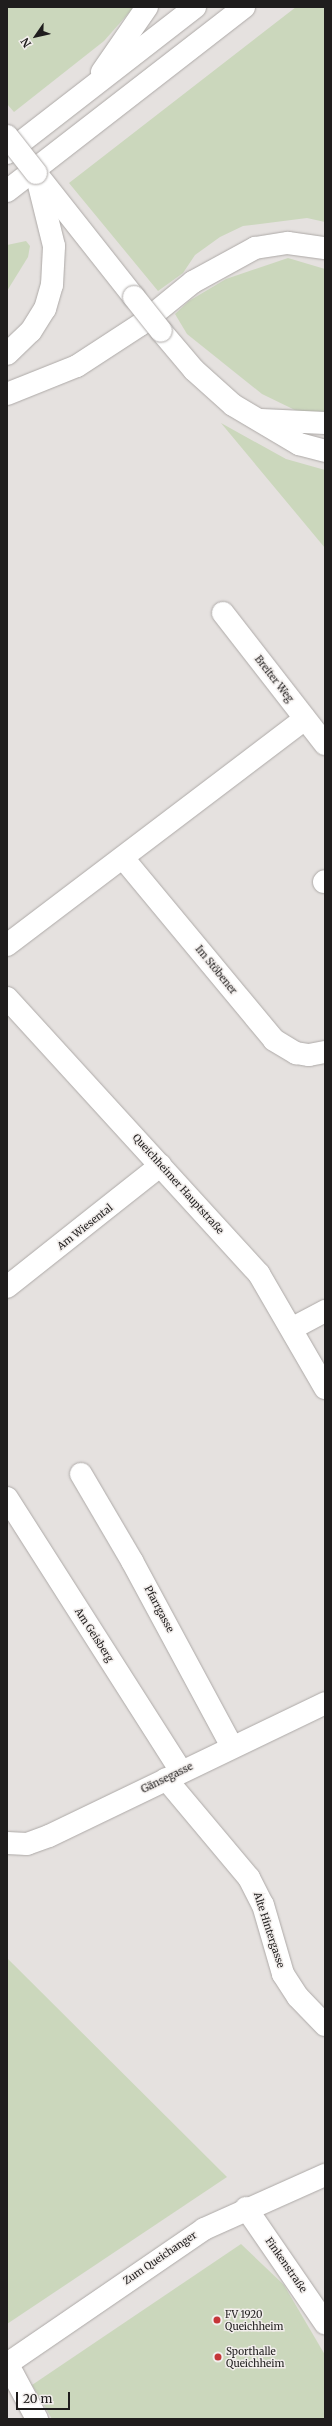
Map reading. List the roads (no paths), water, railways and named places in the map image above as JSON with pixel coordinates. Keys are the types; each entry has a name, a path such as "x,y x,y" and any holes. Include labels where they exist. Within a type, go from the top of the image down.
{"main road":[{"path":"93,86 147,7"},
{"path":"7,153 195,7"},
{"path":"7,191 244,7"},
{"path":"7,136 36,173 54,209 134,296 194,370 254,419 299,444 325,451"},
{"path":"7,354 32,331 49,298 54,266 54,209"},
{"path":"7,394 77,366 140,325 193,282 255,248 288,243 325,248"},
{"path":"254,419 325,424"},
{"name":"Breiter Weg","path":"223,613 325,744"},
{"path":"7,945 305,719"},
{"name":"Im Stöbener","path":"123,858 274,1040 296,1053 309,1055 325,1052"},
{"name":"Queichheimer Hauptstraße","path":"7,998 259,1274 292,1328 325,1388"},
{"name":"Am Wiesental","path":"7,1286 161,1165"},
{"path":"292,1328 325,1311"},
{"name":"Pfarrgasse","path":"81,1474 132,1560 232,1748"},
{"name":"Am Geisberg","path":"7,1498 174,1775"},
{"name":"Gänsegasse","path":"7,1843 35,1841 325,1703"},
{"name":"Alte Hintergasse","path":"174,1775 249,1878 263,1905 283,1974 298,1997 325,2025"},
{"name":"Zum Queichanger","path":"7,2363 186,2240 246,2208 325,2175"},
{"name":"Finkenstraße","path":"246,2208 325,2323"},
{"path":"7,2363 37,2419"}],"place":[{"name":"FV 1920 Queichheim","path":"217,2320"},
{"name":"Sporthalle Queichheim","path":"218,2357"}]}
